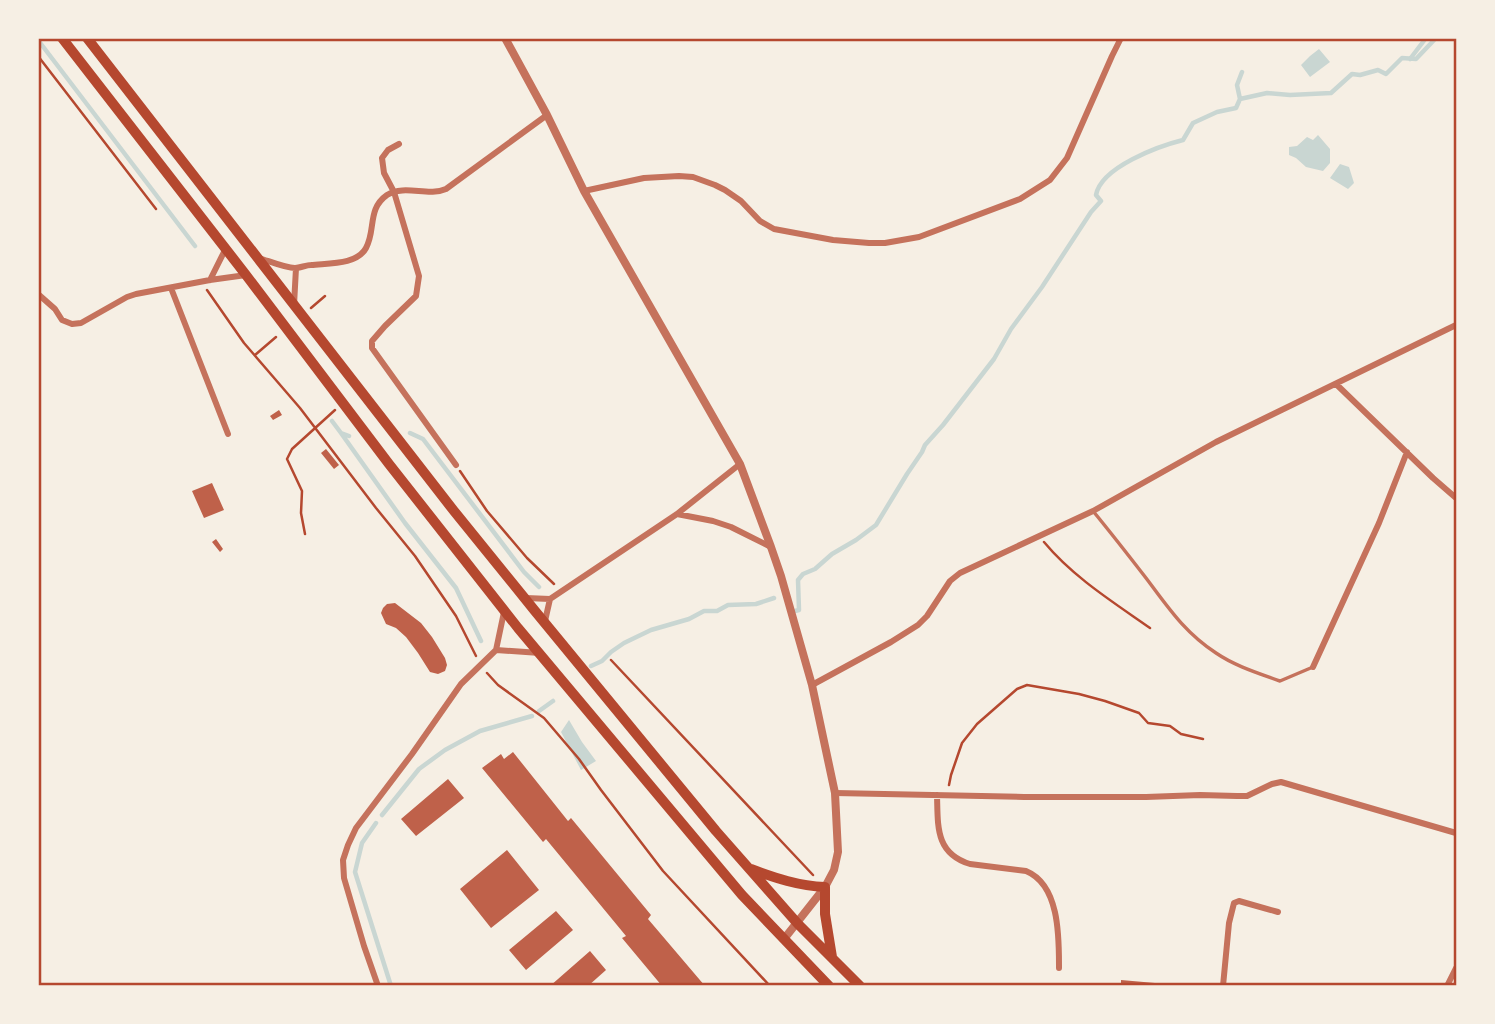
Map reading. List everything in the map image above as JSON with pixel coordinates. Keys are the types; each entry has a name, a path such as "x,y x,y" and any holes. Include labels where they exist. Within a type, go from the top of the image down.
{"highway":[{"path":"62,38 505,610 742,895 829,985"},
{"path":"87,38 544,623 798,924 860,985"},
{"path":"750,869 801,885 825,887 825,914 832,957"}],"street":[{"path":"505,38 584,191 740,464 771,547 812,685 835,793 838,852 834,870 825,887 784,939"},
{"path":"584,191 644,178 693,177 725,190 741,201 760,221 774,229 833,240 869,243 919,237 1020,199 1050,180 1067,158 1121,38"},
{"path":"257,258 296,268 349,260 361,255 366,250 376,205 394,192 438,192 446,189 547,116"},
{"path":"399,144 388,150 382,158 384,173 394,192 419,276 416,296 384,326 372,341 372,348 456,465"},
{"path":"210,280 226,250"},
{"path":"294,306 296,268"},
{"path":"38,294 55,309 62,320 72,324 81,323 127,297 246,275"},
{"path":"171,288 228,434"},
{"path":"812,685 918,625 950,581 960,573 1093,511 1216,442 1457,324"},
{"path":"1336,384 1457,498"},
{"path":"1312,667 1379,523 1407,452"},
{"path":"524,598 550,599 677,514 740,464"},
{"path":"677,514 713,520 771,547"},
{"path":"544,623 550,599"},
{"path":"378,985 344,878 343,860 348,845 371,806 412,754 461,684 496,650 505,610"},
{"path":"496,650 540,653"},
{"path":"835,793 1024,797 1247,796 1281,782 1457,833"},
{"path":"937,795 940,837 948,852 970,864 1026,871 1042,882 1056,914 1059,968"},
{"path":"1223,985 1229,923 1234,903 1239,901 1278,912"},
{"path":"1447,985 1457,968"}],"lane":[{"path":"1093,511 1172,615 1216,653 1280,681 1312,667"}],"path":[{"path":"38,56 156,209"},
{"path":"201,282 244,342 315,427 415,556 456,616 480,665 498,685 544,718 579,759 663,871 770,985"},
{"path":"309,311 325,296"},
{"path":"305,534 301,513 302,491 287,459 292,450 315,427 343,403"},
{"path":"456,465 487,510 527,558 561,592"},
{"path":"1040,536 1056,557 1084,581 1150,628"},
{"path":"611,660 825,887"},
{"path":"947,795 962,743 977,724 1017,689 1027,685 1105,701 1139,713 1148,723 1170,726 1181,734 1203,739"}],"shaded area":[{"path":"1319,49 1330,62 1310,77 1301,65"},
{"path":"1318,135 1330,149 1330,163 1323,171 1306,167 1289,155 1289,147 1297,146 1307,137 1313,140"},
{"path":"1340,164 1349,167 1354,183 1348,189 1330,178"},
{"path":"569,720 596,761 581,770 561,732"}],"building":[{"path":"279,410 282,415 273,420 270,416"},
{"path":"326,449 339,465 334,469 321,453"},
{"path":"212,483 224,510 204,518 192,491"},
{"path":"216,539 223,549 220,552 212,542"},
{"path":"395,603 421,623 432,637 445,658 445,671 438,674 430,672 406,637 386,624 381,613 383,608 387,604"},
{"path":"513,752 568,821 571,818 651,915 648,919 705,986 662,986 622,938 626,936 546,839 543,842 482,768 501,754 504,759"},
{"path":"448,779 464,798 416,836 401,819"},
{"path":"507,850 539,890 491,928 460,889"},
{"path":"556,911 573,930 526,970 509,950"},
{"path":"590,951 606,970 588,986 550,986"},
{"path":"1121,980 1155,983 1154,986 1121,986"}],"waterway":[{"path":"1410,59 1426,38"},
{"path":"1240,99 1267,93 1331,93 1352,74 1360,75 1378,70 1386,74 1402,58 1416,59 1436,38"},
{"path":"38,40 195,246"},
{"path":"795,611 799,610 798,580 803,574 815,569 832,554 876,525 925,445 994,359 1011,329 1101,201 1096,195 1108,175 1132,159 1183,140 1193,123 1217,112 1236,108 1240,99 1237,85 1242,72"},
{"path":"332,421 341,433 349,436"},
{"path":"341,433 405,523 456,588 481,641"},
{"path":"410,433 423,439 524,572 539,587"},
{"path":"591,666 602,661 624,643 651,630 689,619 704,611 717,611 728,605 756,604 774,598"},
{"path":"539,711 553,701"},
{"path":"382,815 419,769 445,750 480,731 532,716"},
{"path":"376,823 362,843 355,872 391,986"}]}
